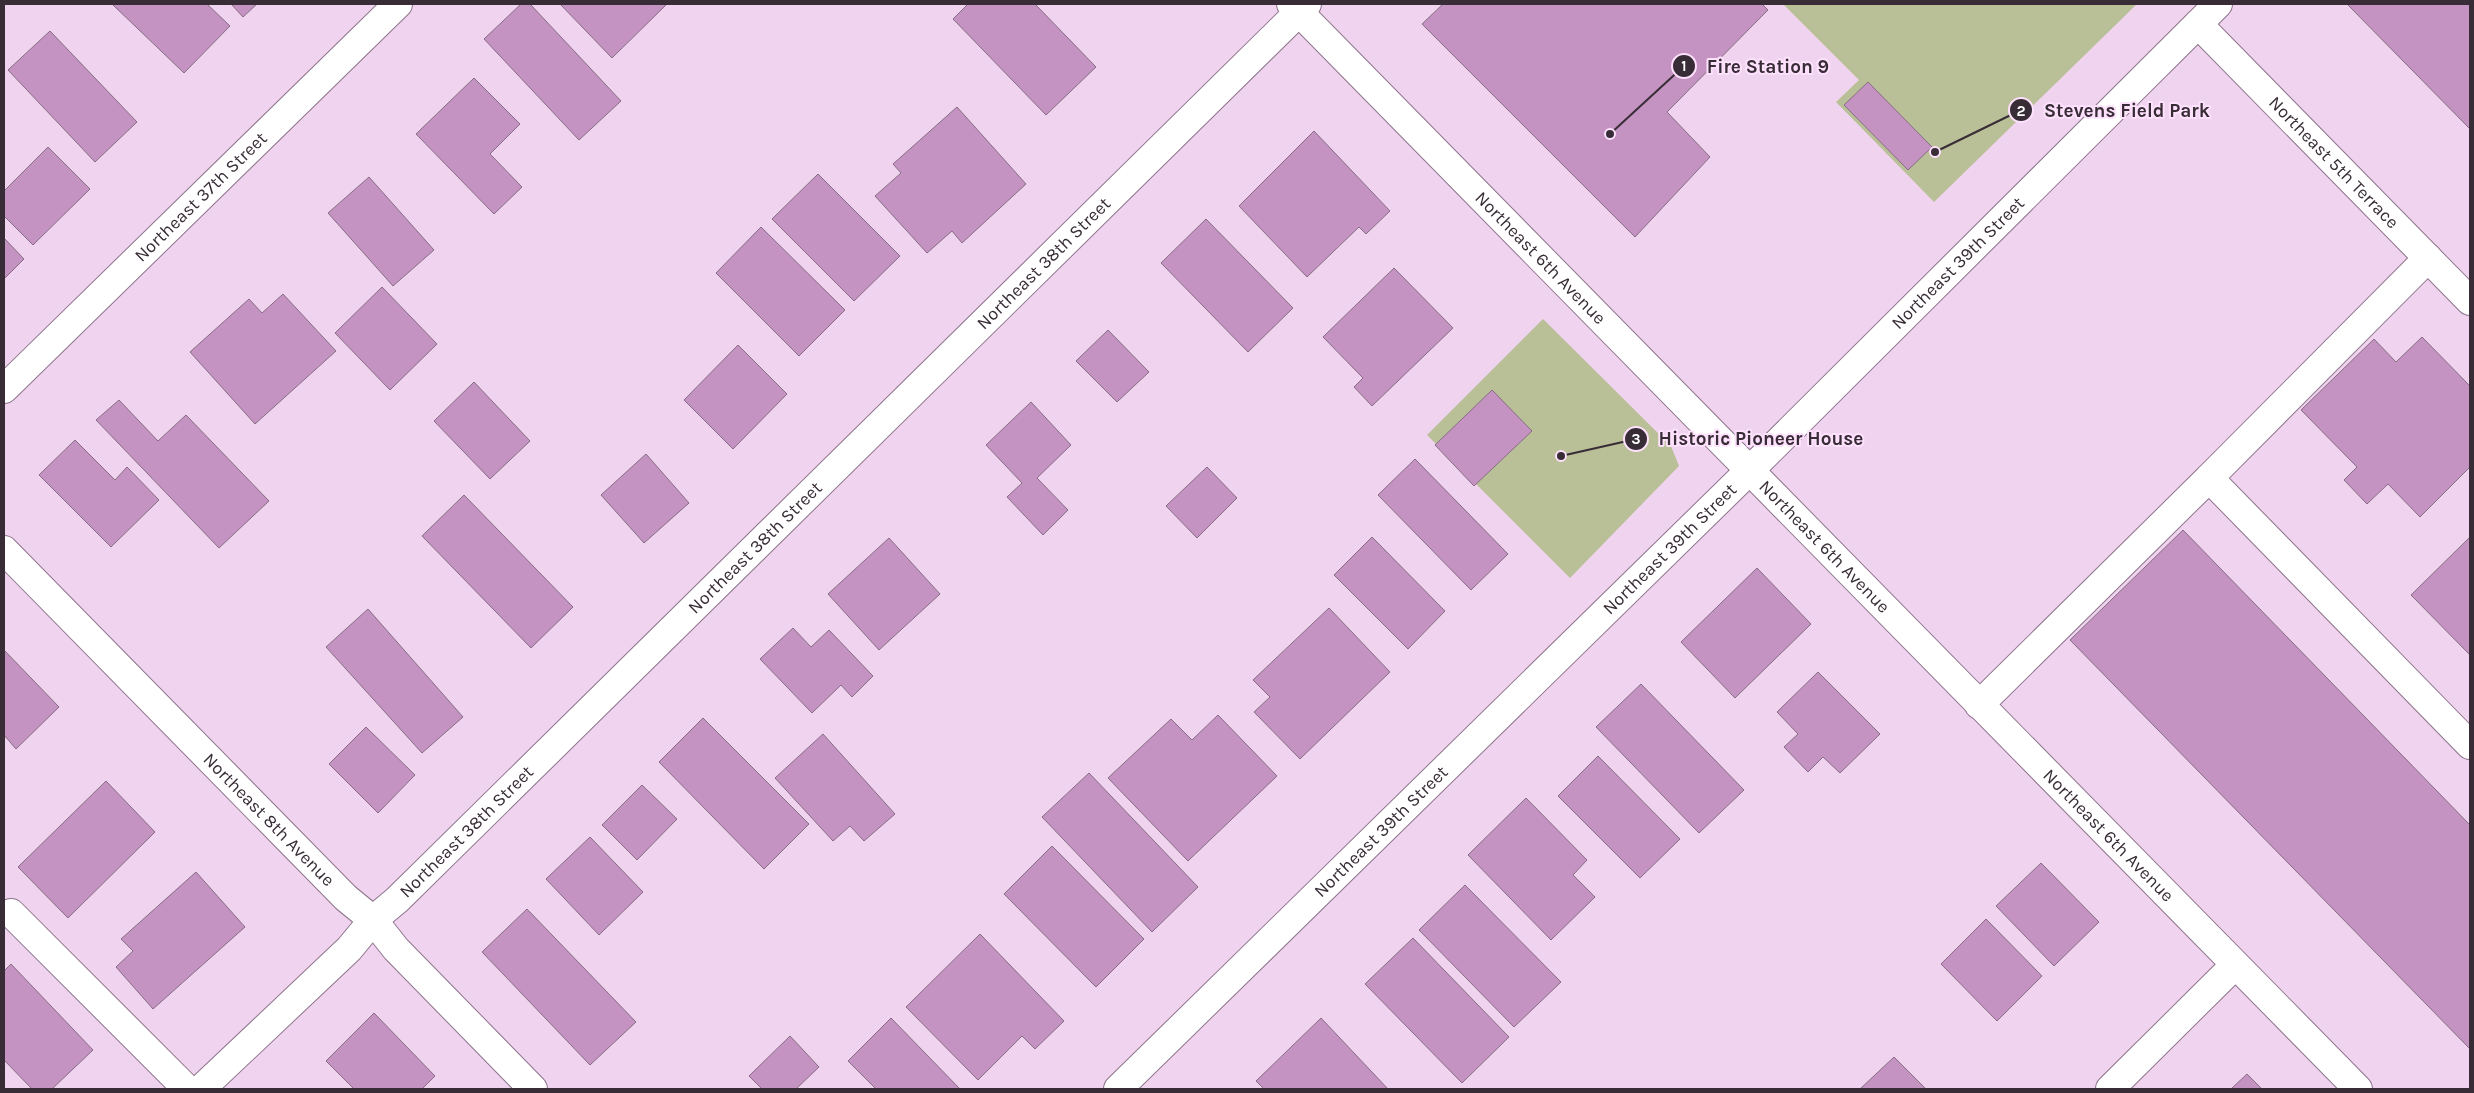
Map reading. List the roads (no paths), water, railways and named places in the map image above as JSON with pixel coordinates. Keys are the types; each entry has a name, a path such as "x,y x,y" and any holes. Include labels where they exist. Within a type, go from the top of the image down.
{"street":[{"name":"Northeast 37th Street","path":"4,389 398,4"},
{"name":"Northeast 39th Street","path":"1118,1089 1749,470 2218,4"},
{"name":"Northeast 6th Avenue","path":"1299,6 1749,470 2358,1089"},
{"name":"Northeast 38th Street","path":"201,1089 349,949 373,920 397,900 1299,6"},
{"name":"Northeast 5th Terrace","path":"2198,24 2470,301"},
{"path":"1979,704 2209,478 2428,258"},
{"path":"2209,478 2470,745"},
{"name":"Northeast 8th Avenue","path":"4,550 346,898 373,920 396,949 533,1089"},
{"path":"11,913 188,1089"},
{"path":"2110,1089 2235,965"}],"place":[{"name":"Fire Station 9","path":"1610,134"},
{"name":"Stevens Field Park","path":"1935,152"},
{"name":"Historic Pioneer House","path":"1561,456"}]}
